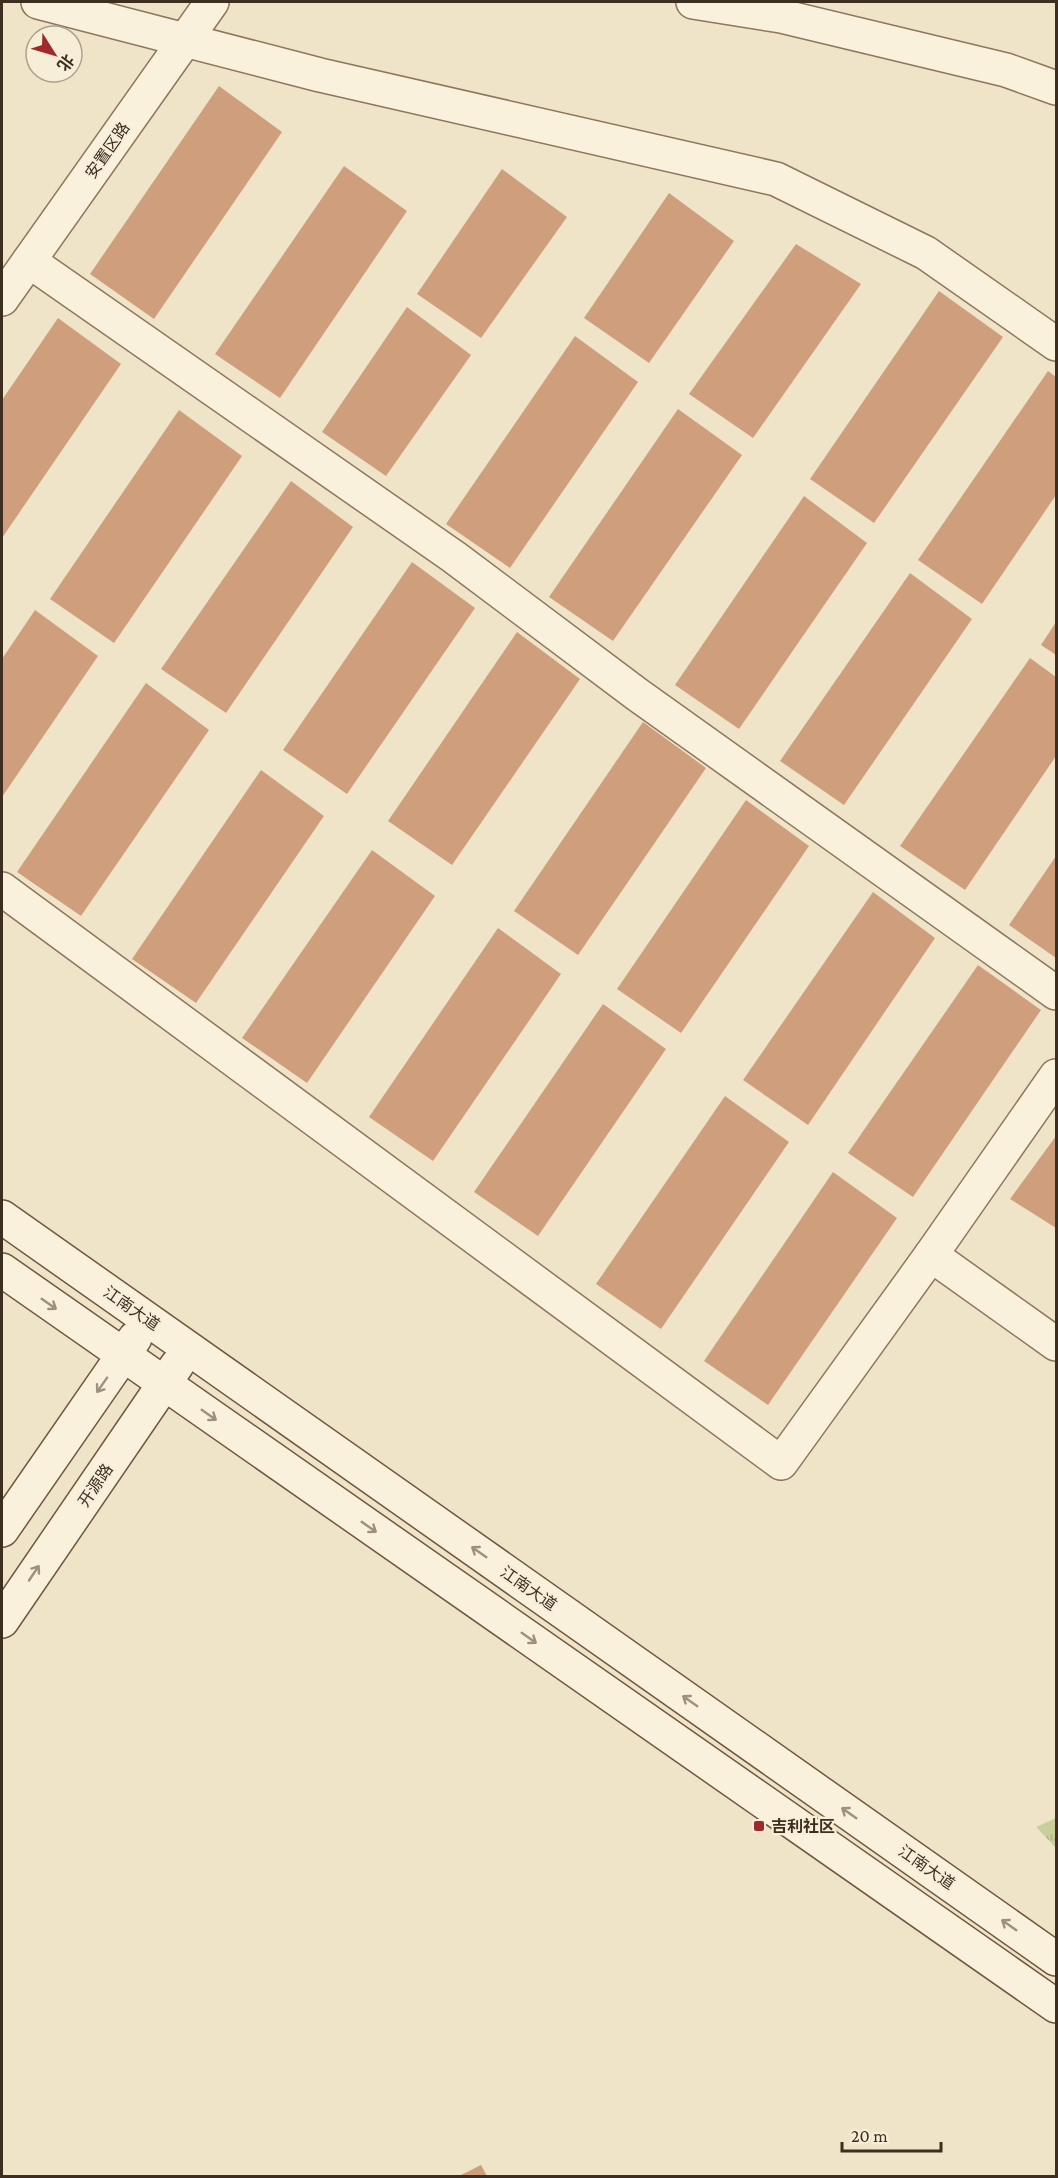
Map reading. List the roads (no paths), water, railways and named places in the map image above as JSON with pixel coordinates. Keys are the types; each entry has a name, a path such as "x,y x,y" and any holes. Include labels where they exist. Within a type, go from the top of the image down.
{"street":[{"path":"38,2 320,75 776,179 926,253 1056,344"},
{"name":"安置区路","path":"175,37 187,2"},
{"name":"安置区路","path":"2,299 15,263 175,37 212,2"},
{"path":"693,2 781,16 1006,70 1056,88"},
{"path":"15,263 454,557 638,695 1056,993"},
{"path":"2,889 781,1462 931,1255 1056,1076"},
{"name":"江南大道","path":"2,1217 1056,1959"},
{"path":"931,1255 1056,1344"},
{"path":"2,1270 1056,2006"},
{"path":"2,1530 148,1320"},
{"name":"开源路","path":"2,1621 188,1348"}],"place":[{"name":"吉利社区","path":"759,1826"}]}
